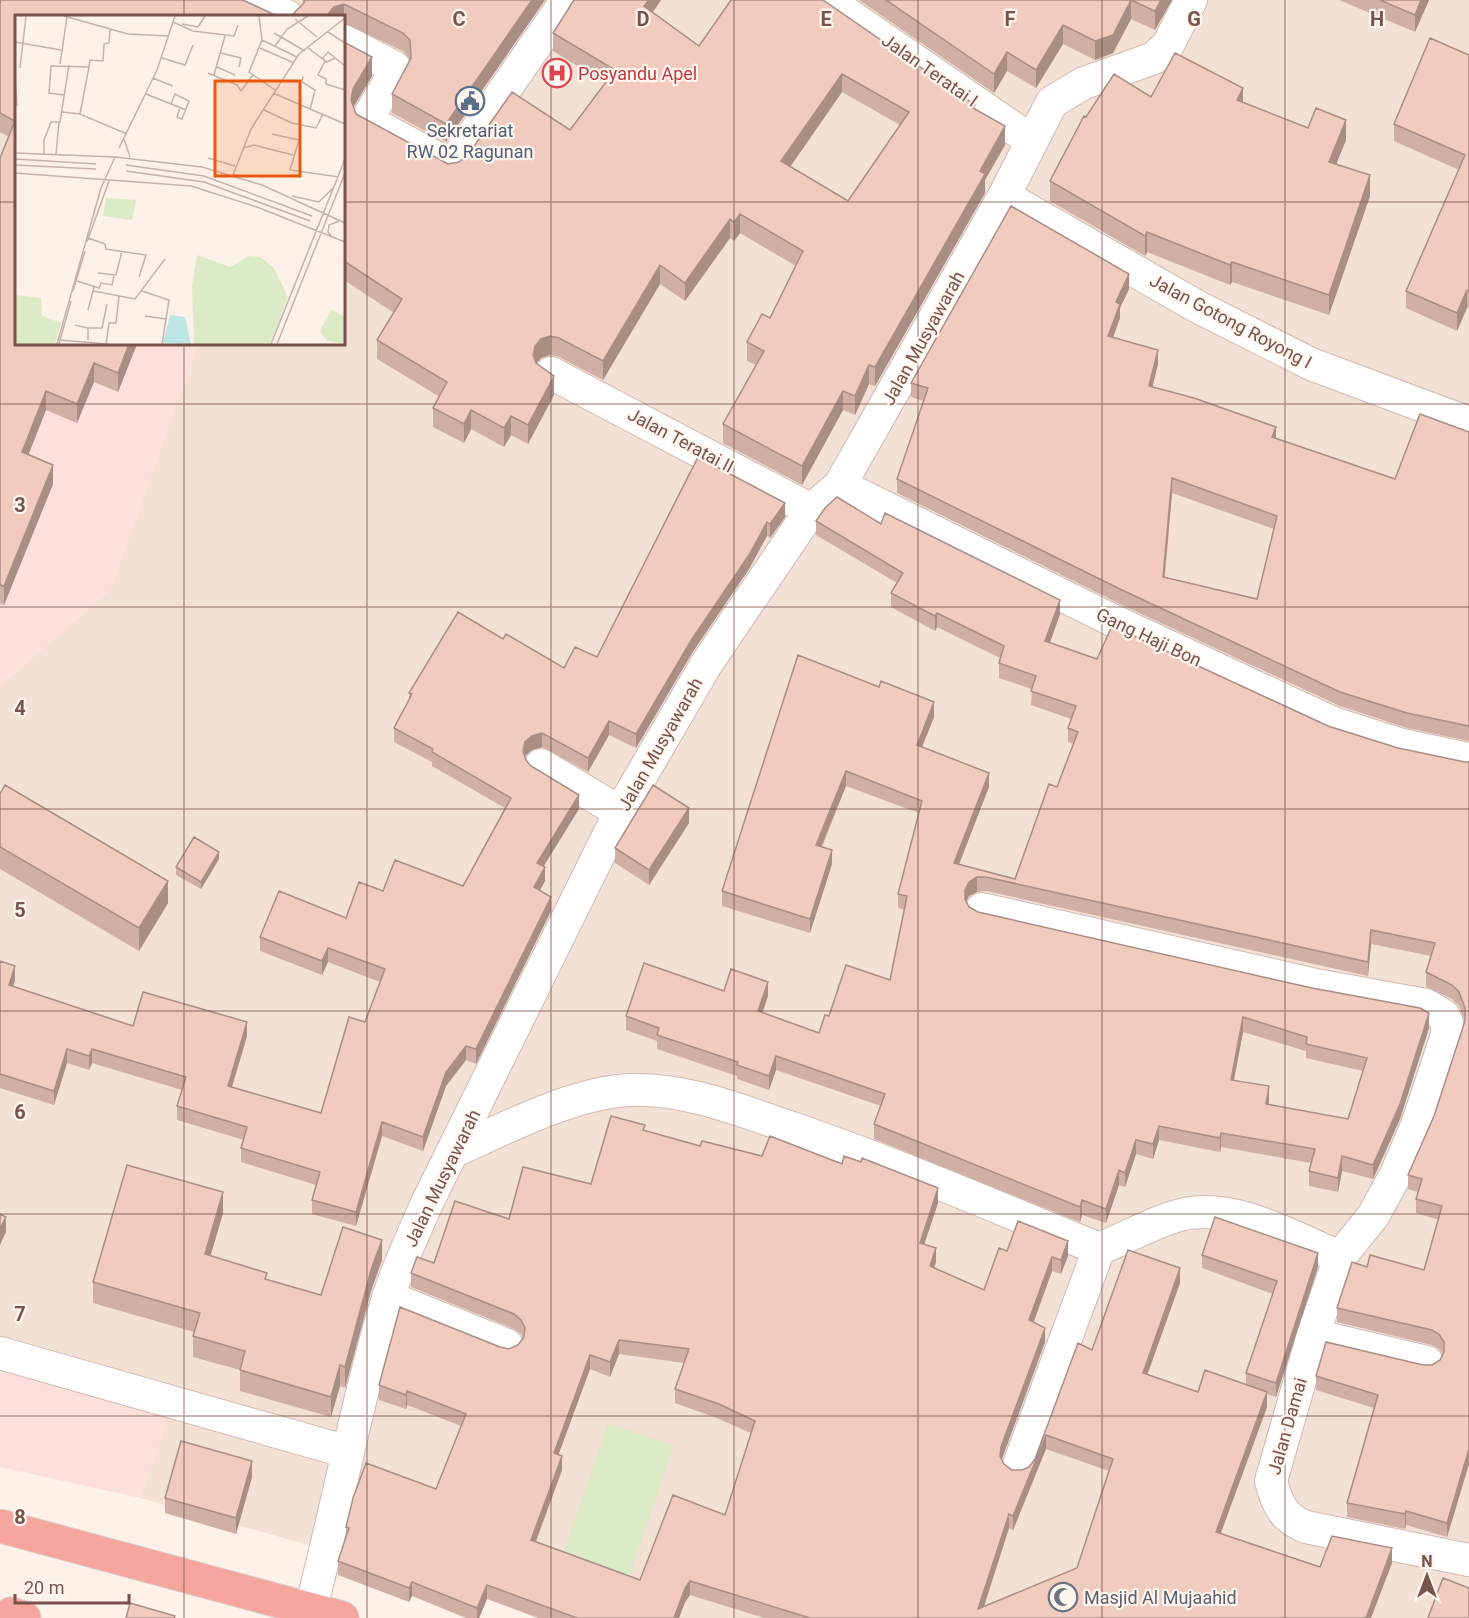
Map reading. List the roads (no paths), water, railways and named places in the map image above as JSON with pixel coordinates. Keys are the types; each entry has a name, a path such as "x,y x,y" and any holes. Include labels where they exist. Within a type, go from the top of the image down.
{"highway":[{"path":"0,1527 342,1618"}],"street":[{"path":"246,0 284,15"},
{"path":"345,42 394,67 393,75 369,116 370,122 450,165 453,164 567,0"},
{"name":"Jalan Teratai I","path":"827,0 858,9 1032,141"},
{"name":"Jalan Musyawarah","path":"311,1608 388,1297 426,1205 620,812 707,663 811,510 840,485 1004,196 1052,102 1067,91 1154,58 1168,45 1191,0"},
{"name":"Jalan Gotong Royong I","path":"1004,196 1198,307 1311,364 1469,423"},
{"name":"Jalan Teratai II","path":"551,373 811,510"},
{"name":"Gang Haji Bon","path":"840,485 1104,616 1333,723 1402,745 1469,759"},
{"path":"541,765 620,812"},
{"name":"Jalan Damai","path":"982,909 1316,985 1426,1005 1443,1015 1447,1023 1447,1035 1417,1125 1396,1174 1373,1216 1340,1257 1313,1335 1271,1481 1277,1504 1291,1521 1306,1527 1469,1560"},
{"path":"454,1150 582,1099 628,1090 680,1094 724,1105 872,1155 1100,1250 1188,1213 1211,1212 1242,1216 1340,1257"},
{"path":"1018,1467 1100,1250"},
{"path":"388,1297 507,1345"},
{"path":"1313,1335 1427,1362"},
{"path":"0,1353 348,1452"}],"place":[{"name":"Posyandu Apel","path":"557,73"},
{"name":"Sekretariat RW 02 Ragunan","path":"470,101"},
{"name":"Masjid Al Mujaahid","path":"1063,1597"}]}
